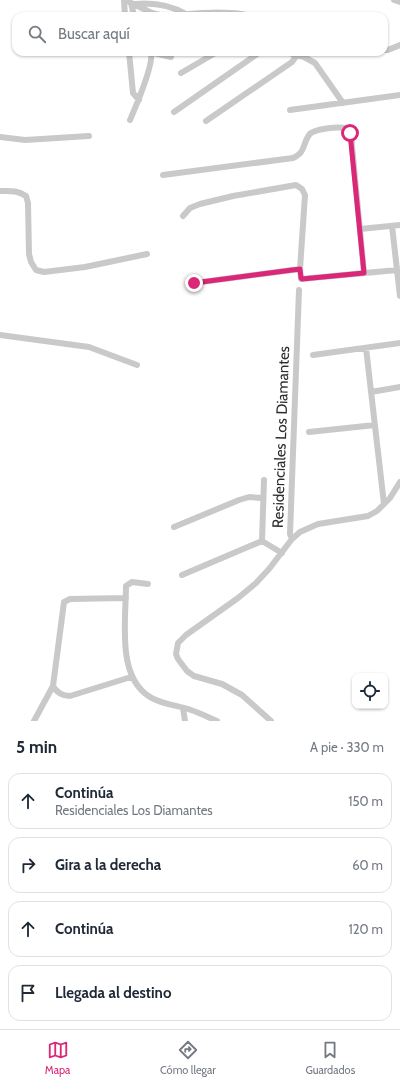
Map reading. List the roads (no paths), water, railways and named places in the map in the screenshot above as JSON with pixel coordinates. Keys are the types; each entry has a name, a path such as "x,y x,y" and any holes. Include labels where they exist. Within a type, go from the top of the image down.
{"street":[{"path":"125,12 125,0 150,12"},
{"path":"394,0 400,2"},
{"path":"133,3 166,5 183,12"},
{"path":"133,3 134,12"},
{"path":"388,50 400,45"},
{"path":"129,56 133,94 139,100"},
{"path":"130,120 139,100 151,60 150,56"},
{"path":"167,56 171,57"},
{"path":"181,73 210,56"},
{"path":"174,112 254,56"},
{"path":"206,121 292,62 296,56"},
{"path":"300,56 315,62 343,103"},
{"path":"290,110 400,95"},
{"path":"163,175 288,159 297,156 303,150 308,137 315,131 344,128 349,130 364,273"},
{"path":"0,137 25,140 89,136"},
{"path":"183,216 194,206 219,198 294,185 302,188 305,195 300,269 302,279 397,270"},
{"path":"0,191 14,190 21,192 26,196 28,203 29,254 31,262 36,270 44,272 85,267 147,254"},
{"path":"360,229 400,225"},
{"path":"392,226 400,296"},
{"path":"194,283 300,269"},
{"name":"Residenciales Los Diamantes","path":"271,721 242,695 222,684 194,676 187,671 176,654 178,643 256,583 282,554 292,539 290,534 298,290"},
{"path":"0,335 89,347 138,365"},
{"path":"313,355 400,343"},
{"path":"366,348 384,504"},
{"path":"371,392 400,387"},
{"path":"309,432 375,425"},
{"path":"262,541 262,498 264,480"},
{"path":"292,539 306,529 318,524 368,516 390,498 400,482"},
{"path":"174,527 239,500 262,498"},
{"path":"262,541 282,554"},
{"path":"182,575 262,541"},
{"path":"148,584 132,582 126,586 125,641 131,677 145,694 155,700 183,708 217,721"},
{"path":"34,721 53,686 64,602 70,599 126,598"},
{"path":"53,686 55,691 60,694 70,696 131,677"},
{"path":"183,708 185,721"}]}
